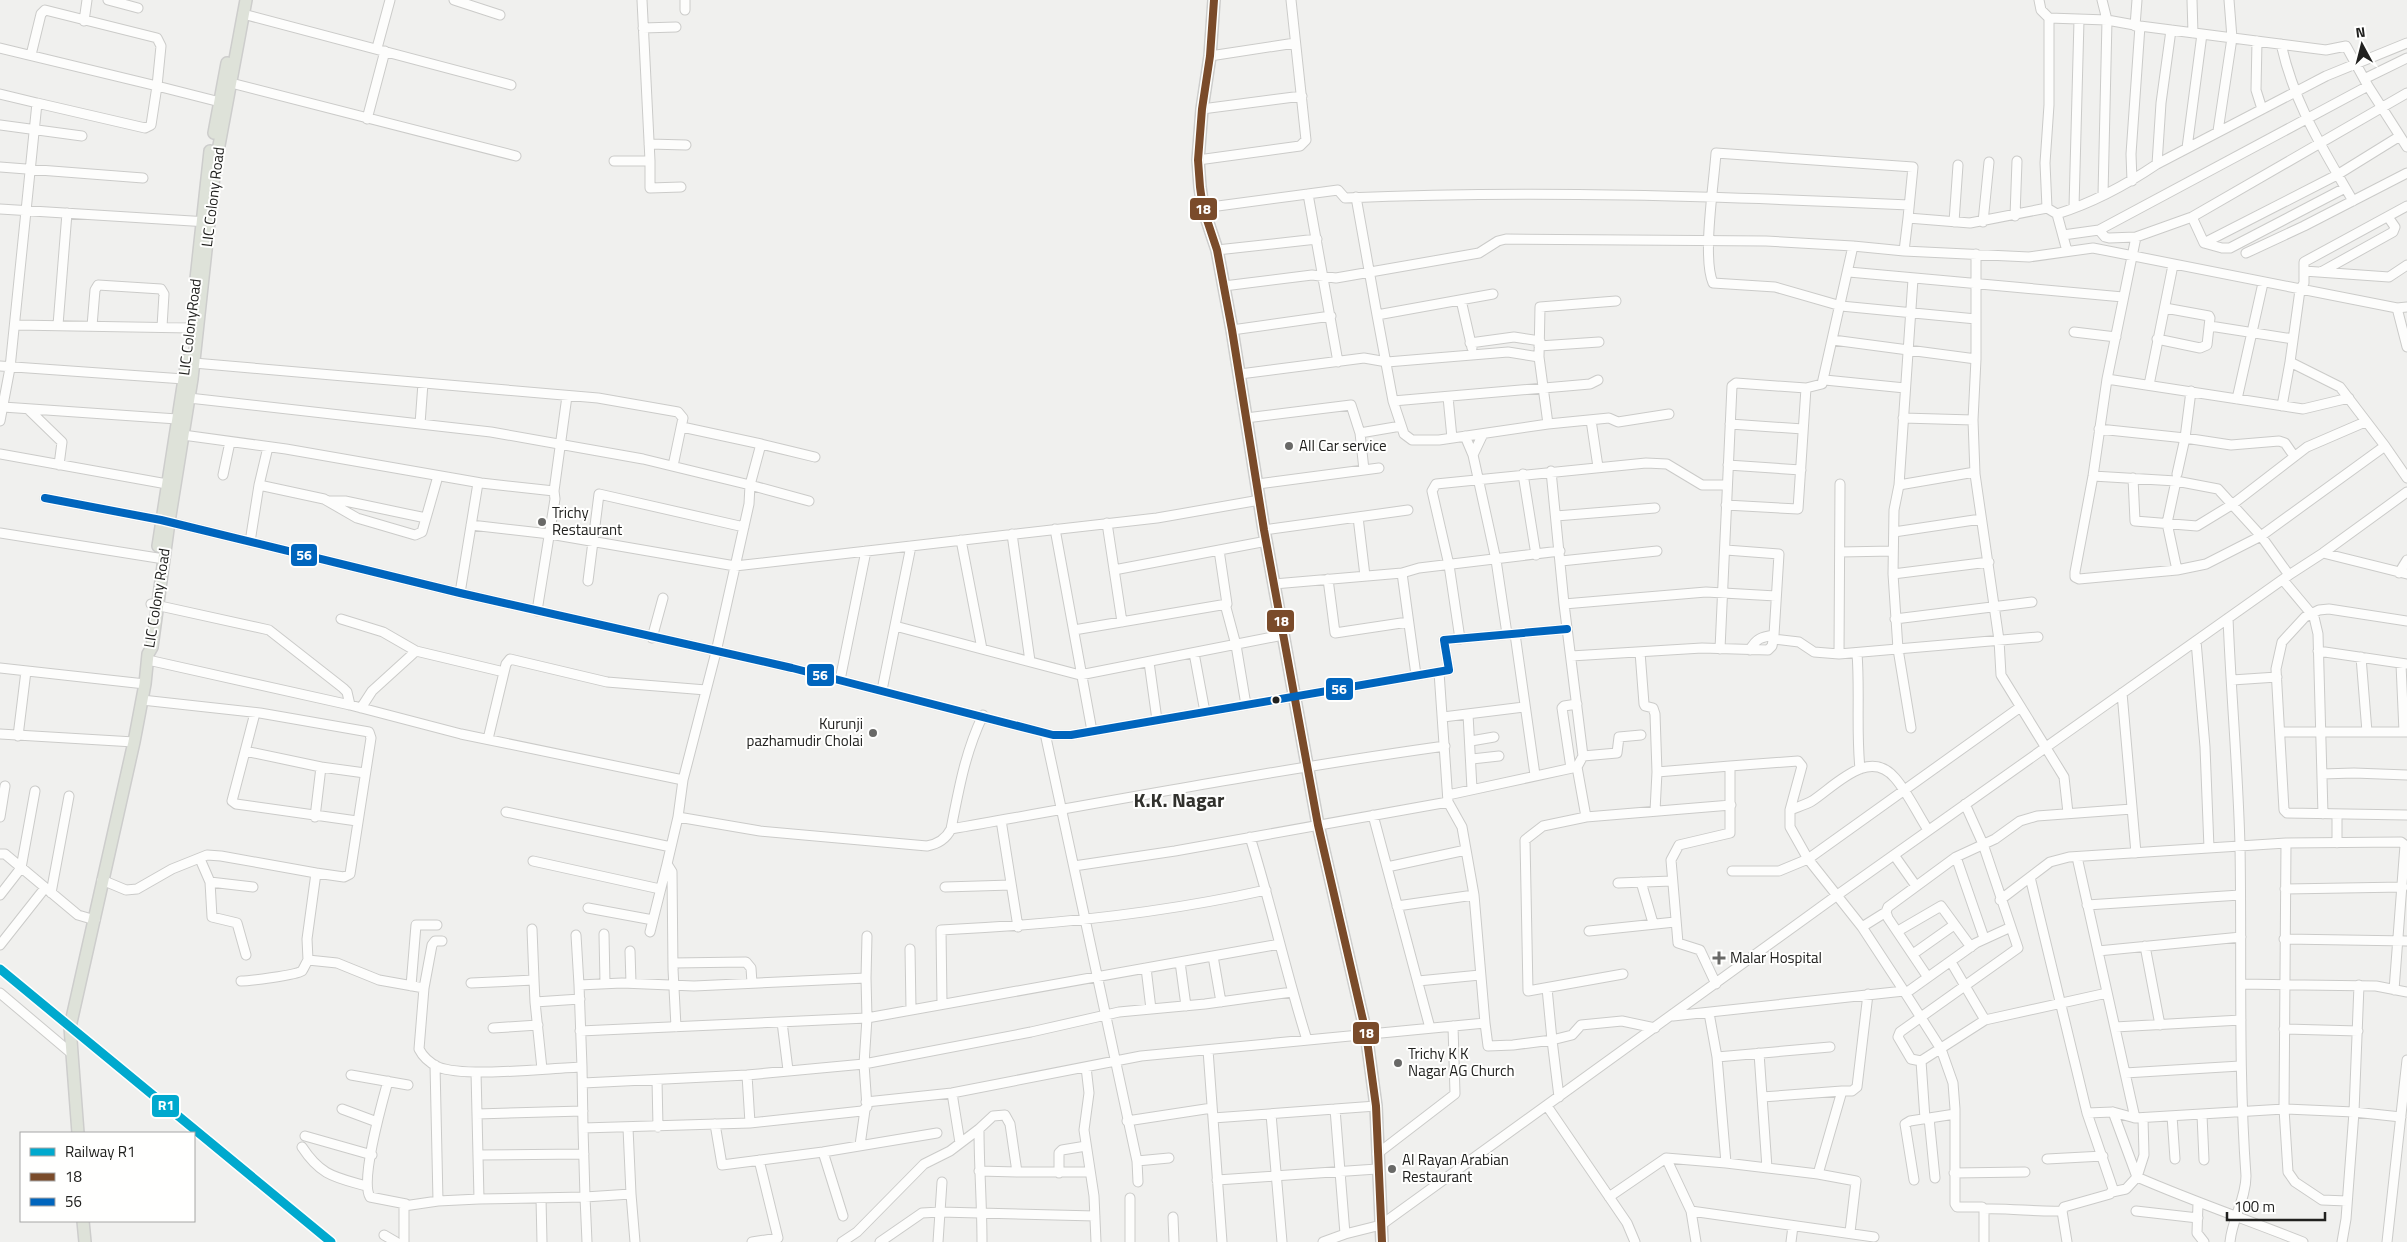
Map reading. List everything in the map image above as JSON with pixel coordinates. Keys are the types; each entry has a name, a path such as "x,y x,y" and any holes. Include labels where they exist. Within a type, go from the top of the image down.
{"main road":[{"path":"1214,0 1210,56 1202,109 1198,160 1203,208 1217,250 1224,286 1240,374 1265,536 1318,825 1366,1034 1376,1106 1377,1169 1382,1242"},
{"path":"224,103 231,82 242,6"},
{"name":"LIC ColonyRoad","path":"148,657 146,645 154,604 165,521 167,484 177,420 189,370 192,328 211,167 242,6"},
{"name":"LIC Colony Road","path":"165,521 184,434 189,398 189,370 206,222"},
{"name":"LIC Colony Road","path":"78,1132 70,1027 134,742 148,657"},
{"path":"83,1222 85,1242"}],"street":[{"path":"84,21 88,0"},
{"path":"108,0 138,8"},
{"path":"367,119 390,0"},
{"path":"454,0 500,15"},
{"path":"642,0 650,188 681,187"},
{"path":"685,0 685,10"},
{"path":"1198,160 1304,144 1307,136 1290,0"},
{"path":"2039,0 2040,10 2049,18 2107,20 2138,26 2326,50 2346,46 2366,83 2407,148"},
{"path":"2102,0 2107,20 2103,194"},
{"path":"2132,180 2131,154 2138,26 2137,0"},
{"path":"2187,148 2197,34 2192,0"},
{"path":"2218,131 2232,38 2229,0"},
{"path":"242,6 381,50 511,85"},
{"path":"0,94 149,128 152,125 158,86 161,46 157,38 84,21 48,10 43,11 30,55"},
{"path":"2047,208 2045,163 2049,18"},
{"path":"2074,207 2079,20"},
{"path":"643,28 676,27"},
{"path":"2157,164 2161,104 2171,30"},
{"path":"2257,41 2256,90 2262,109"},
{"path":"1210,56 1295,42"},
{"path":"2057,214 2132,180 2157,164 2294,92 2407,43"},
{"path":"2281,44 2294,92 2319,143 2353,201"},
{"path":"0,48 224,103"},
{"path":"2063,235 2099,230 2307,120 2407,58"},
{"path":"231,82 367,119 516,156"},
{"path":"2099,230 2105,237 2109,238 2136,237 2192,217 2407,93"},
{"path":"1202,109 1302,96"},
{"path":"0,421 10,368 37,103"},
{"path":"0,124 82,136"},
{"path":"2204,243 2338,175 2400,136"},
{"path":"649,144 686,145"},
{"path":"1904,251 1913,167 1716,153 1709,240 1709,275 1713,283 1775,287 1841,306 1976,319"},
{"path":"614,161 650,161"},
{"path":"2015,216 2017,161"},
{"path":"1983,222 1988,162"},
{"path":"1954,222 1958,165"},
{"path":"0,167 143,178"},
{"path":"2246,253 2407,173"},
{"path":"2192,217 2204,243 2222,248 2230,248 2345,188"},
{"path":"1203,208 1338,190 1343,198 1434,194 1713,196 1909,205"},
{"path":"1308,194 1338,362"},
{"path":"1356,198 1393,401 1404,434 1412,440 1452,438 1548,424 1609,418 1618,422 1670,414"},
{"path":"2282,406 2300,290 2304,283 2304,262 2407,206"},
{"path":"1908,218 1954,222 1983,222 2047,208 2057,214 2067,251"},
{"path":"0,209 206,222"},
{"path":"58,325 67,213"},
{"path":"2321,272 2394,232 2395,227 2388,216"},
{"path":"2136,237 2107,379 2093,476 2075,577 2080,580 2177,570 2206,564 2261,536 2385,446"},
{"path":"1217,250 1317,239"},
{"path":"1224,286 1312,275 1336,278 1479,253 1498,241 1506,239 1709,240 1853,246 1904,251 2029,257 2093,248 2300,290 2397,308 2407,307"},
{"path":"1720,649 1732,386 1736,382 1806,388 1821,385 1825,380 1853,246"},
{"path":"1976,254 1976,359 1972,420 1975,472 1999,640 2001,675 2019,708 2066,782 2068,813"},
{"path":"2149,385 2174,264"},
{"path":"2304,271 2388,277 2407,266"},
{"path":"1849,272 2123,297"},
{"path":"1911,728 1898,649 1893,551 1894,510 1899,485 1913,278"},
{"path":"2237,399 2263,283"},
{"path":"92,326 94,290 98,285 161,289 164,294 162,327"},
{"path":"1377,314 1493,294"},
{"path":"1461,300 1473,354"},
{"path":"1548,424 1539,357 1540,308 1616,301"},
{"path":"2157,339 2204,347 2207,345 2210,326 2209,316 2165,308"},
{"path":"2397,308 2407,347"},
{"path":"1232,330 1331,316"},
{"path":"15,325 192,328"},
{"path":"2210,326 2293,340"},
{"path":"2074,332 2116,337"},
{"path":"1470,343 1514,337 1539,344 1599,342"},
{"path":"1833,340 1976,359"},
{"path":"1240,374 1364,358 1387,362 1508,352 1539,357"},
{"path":"2290,362 2340,387 2407,478"},
{"path":"0,366 10,368 189,370 424,383 598,398 678,412 682,418 682,427 673,466"},
{"path":"2107,379 2282,406 2310,408 2349,398"},
{"path":"0,380 5,393"},
{"path":"1393,401 1590,384 1598,380"},
{"path":"1825,380 1905,388"},
{"path":"420,424 424,383"},
{"path":"1726,505 1798,510 1806,388"},
{"path":"2177,570 2167,523 2185,438 2191,391"},
{"path":"537,611 555,499 554,491 567,396"},
{"path":"1448,397 1452,438"},
{"path":"189,398 491,432 673,466 809,501"},
{"path":"1246,418 1349,404 1353,407 1360,434 1364,470"},
{"path":"3,407 177,420"},
{"path":"29,410 62,442 59,464"},
{"path":"1903,418 1972,420"},
{"path":"1591,420 1598,467"},
{"path":"2133,478 2135,520 2197,526 2233,504 2307,447 2365,422"},
{"path":"1730,424 1803,429"},
{"path":"1360,434 1401,426"},
{"path":"682,427 815,457"},
{"path":"2099,429 2231,445 2279,440 2285,442 2294,456"},
{"path":"184,434 438,476 554,491"},
{"path":"1473,455 1483,434"},
{"path":"1465,436 1473,455 1496,560 1511,634 1535,775"},
{"path":"222,475 230,442"},
{"path":"650,932 678,817 683,780 716,652 749,504 750,485 761,444"},
{"path":"250,542 259,485 268,447"},
{"path":"0,454 167,484"},
{"path":"1460,639 1449,565 1432,487 1436,484 1646,462 1667,464 1702,485 1727,486"},
{"path":"1728,465 1800,470"},
{"path":"1258,484 1379,468"},
{"path":"1551,471 1561,556 1564,604 1583,756"},
{"path":"1899,485 1975,472"},
{"path":"1523,474 1536,555"},
{"path":"330,501 358,518 415,535 422,532 438,476"},
{"path":"2093,476 2176,478 2218,489 2261,536 2316,623 2323,814"},
{"path":"460,593 478,482"},
{"path":"1839,654 1840,484"},
{"path":"259,485 330,501 345,501 426,518"},
{"path":"1323,1242 1344,1234 1381,1225 1928,830 2286,577 2323,554 2407,492"},
{"path":"588,581 599,494 744,527"},
{"path":"45,498 165,521 460,593 840,680 983,715 1045,734 1071,735 1444,671"},
{"path":"471,525 592,540 735,566 1157,518 1260,500"},
{"path":"1556,516 1654,508"},
{"path":"1114,570 1220,550 1265,536 1358,517 1408,510"},
{"path":"1358,517 1364,576"},
{"path":"1894,532 1982,519"},
{"path":"1107,523 1122,622"},
{"path":"1055,529 1074,630 1080,675 1092,731"},
{"path":"0,533 160,558"},
{"path":"1012,534 1030,661"},
{"path":"960,540 982,649"},
{"path":"882,690 911,546"},
{"path":"1074,630 1228,604 1220,550"},
{"path":"1571,656 1702,648 1768,650 1772,646 1774,637 1779,554 1726,550"},
{"path":"840,680 866,551"},
{"path":"1274,584 1329,581 1402,573 1449,565 1536,555 1561,556 1656,551"},
{"path":"1840,552 1893,551"},
{"path":"2323,554 2403,573 2407,560"},
{"path":"1893,574 1989,562"},
{"path":"1402,573 1416,676"},
{"path":"1329,581 1335,633 1408,622"},
{"path":"1564,604 1692,592 1776,596"},
{"path":"652,638 663,598"},
{"path":"1895,619 2032,602"},
{"path":"154,604 269,630 343,688 347,692 350,705"},
{"path":"1225,604 1236,645 1246,705"},
{"path":"2407,621 2329,610 2310,613 2282,642 2277,677 2284,810 2287,813 2407,815"},
{"path":"2228,618 2240,845 2240,1066 2246,1191 2231,1230 2230,1242"},
{"path":"341,619 383,632 416,651 504,672"},
{"path":"895,626 1080,675 1283,635"},
{"path":"1567,629 1444,640 1444,671 1440,682 1448,798 1462,827 1474,895 1488,1046 1552,1040 1572,1035 1581,1025 1622,1021 1655,1028"},
{"path":"1750,650 1755,641 1760,638 1774,637 1799,642 1814,652 1839,654 1857,654 2038,637"},
{"path":"2196,641 2205,747 2209,848"},
{"path":"361,708 372,691 416,651"},
{"path":"2280,732 2406,732 2404,664 2318,651"},
{"path":"1640,652 1644,704 1654,710 1658,772 1654,811"},
{"path":"1194,653 1205,712"},
{"path":"1857,654 1860,691 1857,728 1860,768"},
{"path":"148,657 488,740 683,780"},
{"path":"2361,657 2368,732"},
{"path":"488,740 507,661 515,659 607,682 706,690"},
{"path":"1149,662 1157,720"},
{"path":"0,668 145,684"},
{"path":"18,736 26,671"},
{"path":"2232,680 2277,677"},
{"path":"2122,693 2136,853"},
{"path":"102,880 126,890 137,889 172,869 207,855 344,877 350,874 371,738 368,732 255,713 142,700"},
{"path":"1577,704 1562,708 1586,817"},
{"path":"1443,718 1524,707"},
{"path":"1732,871 1779,872 1808,859 2019,708"},
{"path":"255,713 232,801 236,804 263,809 357,822"},
{"path":"1468,714 1472,759 1472,789"},
{"path":"678,817 760,831 927,846 942,840 951,829 970,743 983,715"},
{"path":"0,734 134,742"},
{"path":"1045,734 1127,1122 1137,1161 1138,1182"},
{"path":"1074,866 1175,851 1374,815 1448,798 1472,789 1574,767 1583,756 1618,753 1619,737 1641,735"},
{"path":"1471,741 1494,737"},
{"path":"951,829 1308,765 1445,746"},
{"path":"246,751 321,767 365,773"},
{"path":"1472,759 1499,756"},
{"path":"1658,772 1800,762 1801,770 1790,810 1790,827 1808,859 1862,927 1905,992 1941,1049 1953,1083 1955,1114 1954,1194 1957,1207 1982,1207 1984,1210 2007,1208 2036,1212 2062,1211 2068,1205 2126,1189 2137,1177 2144,1156 2139,1118 2125,1073 2114,1027 2077,857"},
{"path":"1716,984 1700,950 1678,943 1671,860 1680,845 1729,835 1731,805 1730,766"},
{"path":"1790,810 1810,802 1860,768 1872,766 1884,768 1893,776 1928,830"},
{"path":"315,817 321,767"},
{"path":"2322,774 2407,775"},
{"path":"0,817 6,786"},
{"path":"0,895 21,868 35,791"},
{"path":"0,944 48,890 69,796"},
{"path":"1965,804 1982,844 2018,948 1898,1034 1911,1058 1921,1061 1985,1020 2107,993"},
{"path":"1624,974 1528,990 1524,844 1527,838 1543,826 1586,817 1731,805"},
{"path":"1862,927 1886,912 1888,907 1956,857 1995,839 2020,821 2037,816 2132,809"},
{"path":"506,812 671,847"},
{"path":"2337,814 2338,842"},
{"path":"1374,815 1430,1028"},
{"path":"1002,820 1018,927"},
{"path":"1250,837 1307,1040"},
{"path":"2286,843 2284,1109 2288,1167 2291,1177 2322,1200 2348,1201"},
{"path":"2000,900 2050,862 2077,857 2286,843 2403,843 2406,848 2402,887 2403,942 2394,990"},
{"path":"1387,866 1466,850"},
{"path":"0,854 4,854 78,915 95,920"},
{"path":"1894,855 1916,886"},
{"path":"1956,857 1984,938"},
{"path":"200,859 210,882 212,917 237,923 246,955"},
{"path":"533,861 660,889"},
{"path":"666,864 672,872 673,984 676,1027"},
{"path":"241,981 263,980 302,970 308,960 307,939 316,873"},
{"path":"2030,877 2062,1002 2087,1113 2113,1185 2112,1192"},
{"path":"1618,883 1672,881"},
{"path":"210,882 253,887"},
{"path":"1641,882 1653,923"},
{"path":"945,887 1011,885"},
{"path":"2285,889 2402,887"},
{"path":"942,1003 941,930 1018,927 1085,921 1201,905 1266,890"},
{"path":"1397,906 1474,895"},
{"path":"2087,905 2240,895"},
{"path":"1898,931 1941,906 1971,947"},
{"path":"588,908 653,920"},
{"path":"1886,912 1927,976"},
{"path":"1589,930 1675,922"},
{"path":"411,986 416,925 437,925"},
{"path":"1913,954 1954,925"},
{"path":"1672,1016 1709,1014 1868,994 1905,992 1984,938 2011,927"},
{"path":"532,929 535,1002 542,1069"},
{"path":"604,934 605,983"},
{"path":"576,935 580,999 587,1242"},
{"path":"860,1146 866,1106 864,1064 867,1018 867,936"},
{"path":"2098,951 2241,936"},
{"path":"2284,939 2403,942"},
{"path":"442,941 435,941 432,945 424,988 419,1048 423,1056 435,1065 476,1072 582,1067"},
{"path":"580,1031 867,1018 942,1003 1280,944"},
{"path":"2145,946 2160,1025"},
{"path":"910,949 911,1009"},
{"path":"630,951 631,983"},
{"path":"1212,956 1221,1002"},
{"path":"308,960 337,963 379,980 424,988"},
{"path":"673,963 746,962 751,968 752,983"},
{"path":"1180,962 1186,1006"},
{"path":"1950,962 1966,985 1985,1020"},
{"path":"1146,968 1152,1009"},
{"path":"1418,981 1480,975"},
{"path":"579,985 631,983 694,986 866,978"},
{"path":"471,983 534,980"},
{"path":"2241,984 2376,986 2407,992"},
{"path":"2342,1242 2348,1201 2360,986"},
{"path":"1547,988 1559,1097"},
{"path":"582,1083 747,1075 864,1064 1032,1032 1105,1015 1292,992"},
{"path":"0,993 71,1053"},
{"path":"1762,1097 1842,1091 1852,1092 1857,1086 1868,994"},
{"path":"535,1002 580,999"},
{"path":"1709,1014 1717,1057 1726,1163"},
{"path":"2114,1027 2241,1020"},
{"path":"782,1022 788,1070"},
{"path":"583,1128 750,1123 952,1093 1141,1056 1485,1023"},
{"path":"493,1028 538,1025"},
{"path":"1377,1154 1455,1094 1452,1026"},
{"path":"2284,1029 2358,1031"},
{"path":"1717,1057 1830,1047"},
{"path":"1208,1050 1222,1242"},
{"path":"1759,1053 1768,1168"},
{"path":"2387,1242 2407,1060"},
{"path":"1921,1061 1935,1178"},
{"path":"435,1065 438,1201"},
{"path":"2125,1073 2240,1066"},
{"path":"1086,1067 1089,1094 1084,1130 1095,1216 1096,1242"},
{"path":"476,1072 480,1199"},
{"path":"351,1075 408,1085"},
{"path":"747,1075 750,1123"},
{"path":"657,1080 658,1127"},
{"path":"388,1081 377,1122 366,1186 370,1197 406,1204 480,1199 631,1194"},
{"path":"1818,1174 1842,1091"},
{"path":"952,1093 960,1143"},
{"path":"1213,1118 1376,1106"},
{"path":"1547,1106 1627,1223 1635,1242"},
{"path":"1127,1122 1212,1108"},
{"path":"342,1109 377,1122"},
{"path":"1335,1109 1344,1234"},
{"path":"2087,1113 2113,1112 2139,1118 2284,1109 2354,1112 2401,1117"},
{"path":"477,1114 583,1111"},
{"path":"2113,1112 2137,1177 2198,1203 2304,1242"},
{"path":"1271,1114 1282,1242"},
{"path":"1914,1180 1905,1124 1927,1118 1955,1114"},
{"path":"842,1242 857,1232 924,1164 950,1151 993,1116 1005,1115 1009,1119 1017,1172"},
{"path":"2202,1115 2204,1160"},
{"path":"2172,1116 2175,1159"},
{"path":"715,1124 722,1165 823,1152 937,1133"},
{"path":"628,1128 635,1242"},
{"path":"979,1129 982,1242"},
{"path":"305,1136 372,1155"},
{"path":"1059,1173 1059,1153 1062,1150 1086,1146"},
{"path":"302,1147 313,1164 328,1175 366,1186"},
{"path":"823,1152 843,1216"},
{"path":"478,1156 584,1154"},
{"path":"2047,1159 2103,1156"},
{"path":"1137,1161 1169,1158"},
{"path":"1666,1158 1691,1211 1696,1242"},
{"path":"1609,1197 1666,1158 1818,1174 1856,1181 1850,1232"},
{"path":"752,1242 778,1238 759,1160"},
{"path":"1217,1180 1377,1169"},
{"path":"979,1171 1090,1172"},
{"path":"1954,1173 2025,1172"},
{"path":"938,1242 942,1182"},
{"path":"542,1198 542,1242"},
{"path":"1130,1198 1130,1242"},
{"path":"2198,1203 2197,1233 2204,1242"},
{"path":"404,1242 402,1209 406,1204"},
{"path":"1984,1210 1984,1242"},
{"path":"1691,1211 1793,1226 1850,1232 1874,1237"},
{"path":"2062,1211 2066,1242"},
{"path":"880,1242 918,1215 927,1212 1095,1216"},
{"path":"2136,1212 2198,1218"},
{"path":"1173,1217 1174,1242"},
{"path":"1791,1242 1793,1226"},
{"path":"384,1235 396,1242"}],"rail line":[{"name":"R1","path":"0,969 331,1242"}],"transit line":[{"name":"18","path":"1214,0 1210,56 1202,109 1198,160 1200,187 1203,208 1217,250 1232,330 1264,530 1318,825 1366,1033 1376,1106 1382,1242"},
{"name":"56","path":"45,498 161,520 460,593 792,668 1053,735 1071,735 1449,670 1444,640 1567,629"}],"place":[{"name":"All Car service","path":"1289,446"},
{"name":"Trichy Restaurant","path":"542,522"},
{"name":"Kurunji pazhamudir Cholai","path":"873,733"},
{"name":"Malar Hospital","path":"1719,958"},
{"name":"Trichy K K Nagar AG Church","path":"1398,1063"},
{"name":"Al Rayan Arabian Restaurant","path":"1392,1169"}],"district":[{"name":"K.K. Nagar","path":"1179,800"}]}
